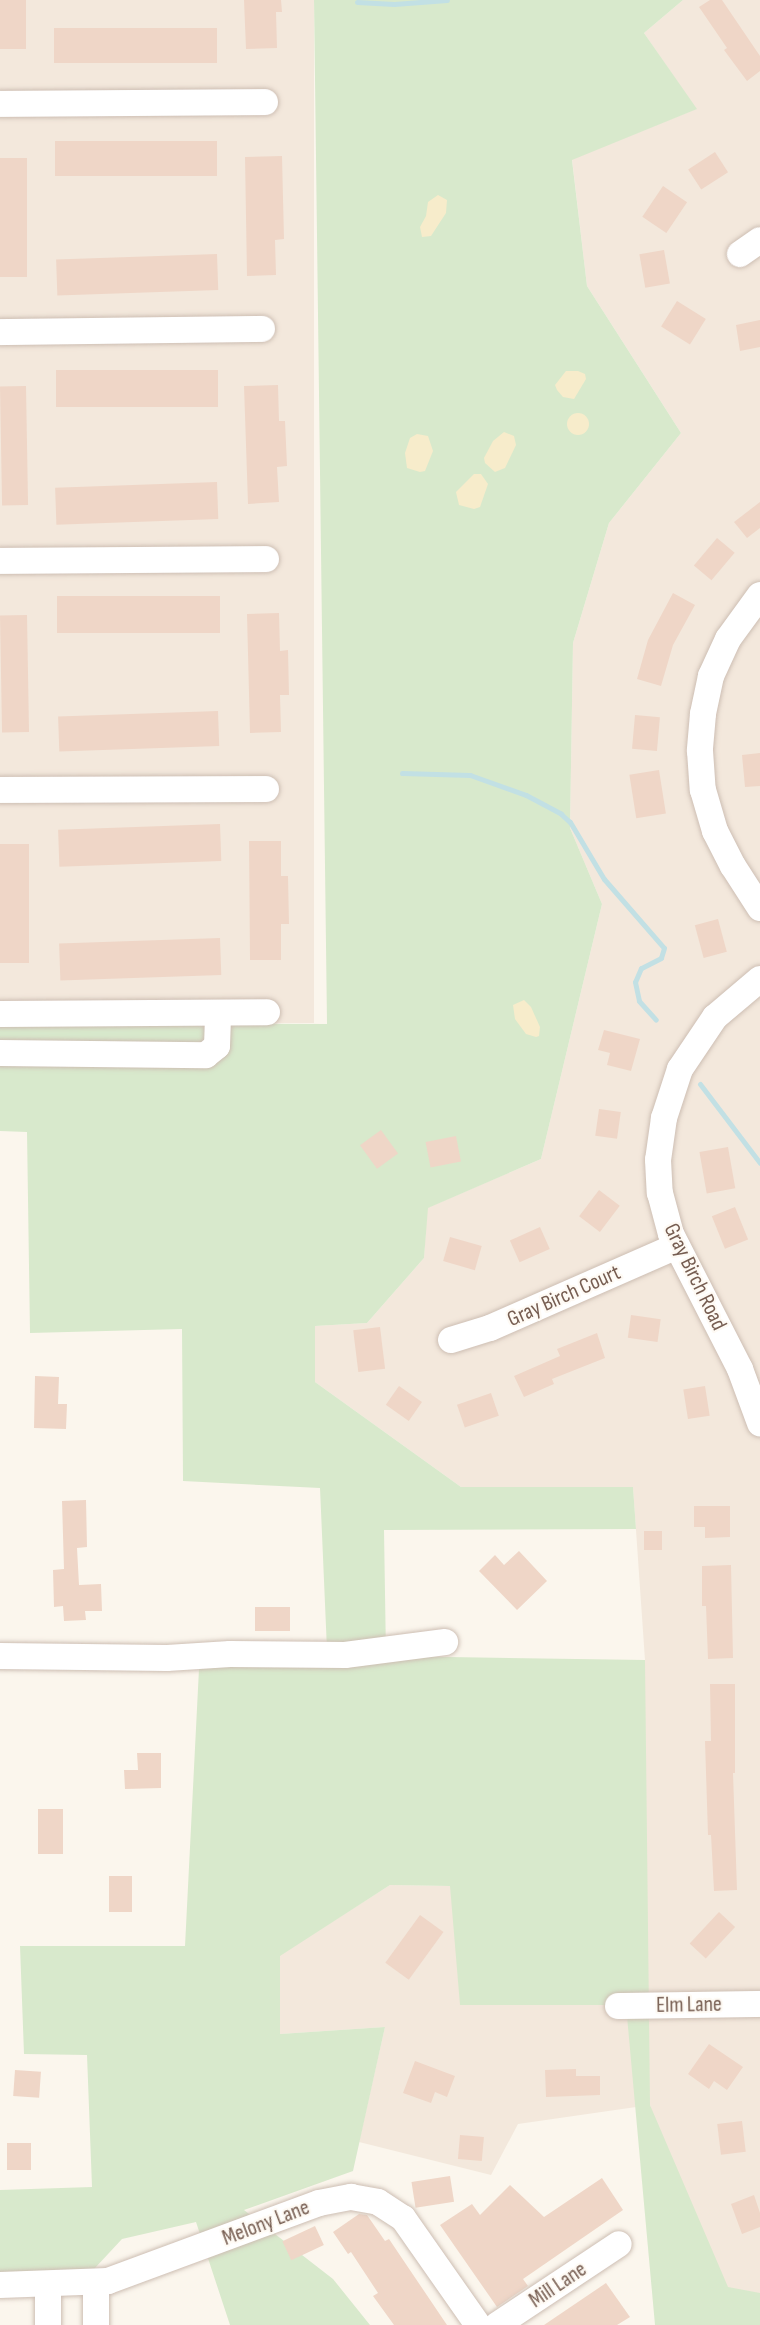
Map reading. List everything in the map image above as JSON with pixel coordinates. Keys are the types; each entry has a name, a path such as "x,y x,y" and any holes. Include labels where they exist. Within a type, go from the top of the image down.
{"street":[{"path":"0,104 265,102"},
{"path":"0,332 262,329"},
{"path":"0,561 266,559"},
{"path":"760,595 738,622 711,676 703,714 700,751 703,790 715,831 733,866 760,908"},
{"path":"0,790 266,789"},
{"name":"Gray Birch Road","path":"760,979 732,1000 706,1029 680,1069 661,1135 658,1179 665,1218 676,1246 740,1369 760,1423"},
{"path":"0,1014 267,1012"},
{"path":"0,1053 206,1054 217,1046 218,1013"},
{"name":"Gray Birch Court","path":"451,1340 490,1328 676,1246"},
{"path":"0,1656 167,1658 230,1654 345,1655 445,1642"},
{"name":"Elm Lane","path":"618,2006 760,2004"},
{"name":"Melony Lane","path":"0,2284 96,2283 120,2277 319,2203 359,2198 386,2206 403,2218 478,2325"},
{"name":"Mill Lane","path":"497,2325 618,2244"},
{"path":"96,2283 96,2325"},
{"path":"48,2284 48,2325"}],"shaded area":[{"path":"0,0 314,0 314,1023 0,1023"},
{"path":"683,0 760,0 760,2325 712,2325 650,2105 518,2124 491,2175 359,2142 385,2027 280,2034 280,1955 390,1885 450,1886 645,1660 633,1487 461,1487 315,1382 315,1326 367,1323 424,1258 427,1208 541,1159 602,904 570,828 573,643 609,523 681,433 587,286 572,159 696,109 644,33"}],"green space":[{"path":"314,0 683,0 644,33 697,109 572,160 587,286 681,433 609,523 573,643 570,828 602,904 541,1159 428,1208 424,1258 367,1323 315,1326 315,1382 461,1487 633,1487 636,1529 384,1530 386,1656 645,1660 650,2105 728,2287 760,2293 760,2325 655,2325 626,2005 460,2005 450,1886 390,1885 280,1956 280,2034 385,2027 353,2171 244,2210 333,2279 370,2325 230,2325 196,2222 122,2239 82,2282 0,2283 0,2190 92,2187 87,2055 24,2054 20,1946 185,1946 200,1649 327,1650 320,1488 183,1481 182,1329 30,1333 27,1132 0,1131 0,1023 327,1024"}],"sand":[{"path":"438,195 447,200 446,213 431,236 422,237 420,227 426,216 428,202"},
{"path":"566,371 578,371 585,374 586,379 574,399 563,397 555,385"},
{"path":"574,413 582,413 589,420 589,428 582,435 574,435 567,428 567,420"},
{"path":"504,432 514,436 516,445 505,468 495,472 485,463 484,458 493,441"},
{"path":"417,434 428,436 433,451 425,471 420,472 407,468 405,453 410,438"},
{"path":"474,474 481,474 488,484 480,507 474,509 459,505 456,492"},
{"path":"524,1000 531,1007 540,1027 539,1036 526,1034 515,1019 513,1005"}],"building":[{"path":"0,0 26,0 26,49 0,49"},
{"path":"244,0 281,0 282,12 276,12 277,48 246,49"},
{"path":"710,0 722,0 760,56 760,71 747,81 724,50 727,48 699,7"},
{"path":"54,28 217,28 217,63 54,63"},
{"path":"55,141 217,141 217,176 55,176"},
{"path":"715,152 728,172 701,190 688,169"},
{"path":"282,156 284,239 275,240 276,275 247,276 245,157"},
{"path":"0,158 27,158 27,277 0,277"},
{"path":"663,186 687,202 666,233 642,217"},
{"path":"664,250 670,283 645,288 639,254"},
{"path":"217,254 218,290 57,296 56,260"},
{"path":"677,301 706,319 690,344 661,326"},
{"path":"760,320 760,347 740,351 736,325"},
{"path":"56,370 218,370 218,407 56,407"},
{"path":"278,385 279,421 285,421 287,466 277,467 279,502 248,504 244,386"},
{"path":"0,386 26,386 28,505 2,505"},
{"path":"217,482 218,519 56,525 55,488"},
{"path":"760,502 760,528 747,538 734,522"},
{"path":"717,538 735,553 711,580 694,566"},
{"path":"673,593 695,605 673,645 661,686 637,679 648,640"},
{"path":"57,596 220,596 220,633 57,633"},
{"path":"279,613 280,651 288,650 289,695 280,695 281,732 250,733 247,614"},
{"path":"0,615 27,615 29,732 2,732"},
{"path":"218,711 219,746 59,752 58,717"},
{"path":"635,715 660,717 657,751 632,749"},
{"path":"760,753 760,786 745,787 742,755"},
{"path":"659,770 666,813 636,818 629,775"},
{"path":"220,824 221,861 59,867 58,830"},
{"path":"249,841 281,841 281,876 288,876 289,924 281,924 281,960 250,960"},
{"path":"0,844 29,844 29,963 0,963"},
{"path":"718,919 727,952 704,958 695,925"},
{"path":"220,938 221,975 60,981 59,944"},
{"path":"604,1030 640,1039 631,1071 607,1065 610,1053 598,1050"},
{"path":"599,1109 621,1112 617,1139 595,1136"},
{"path":"381,1130 398,1153 377,1169 360,1145"},
{"path":"456,1136 461,1162 431,1167 426,1142"},
{"path":"728,1147 735,1188 707,1193 699,1152"},
{"path":"599,1190 620,1206 600,1232 579,1216"},
{"path":"735,1207 748,1239 725,1249 712,1216"},
{"path":"540,1227 550,1249 520,1262 510,1240"},
{"path":"450,1237 482,1246 475,1270 443,1261"},
{"path":"631,1315 661,1319 658,1342 628,1338"},
{"path":"380,1327 385,1369 358,1372 353,1330"},
{"path":"597,1333 605,1358 552,1379 554,1384 524,1397 514,1376 560,1356 557,1349"},
{"path":"35,1376 59,1377 58,1404 67,1404 66,1429 34,1428"},
{"path":"399,1386 422,1402 409,1421 386,1405"},
{"path":"705,1386 710,1416 688,1419 683,1389"},
{"path":"491,1393 499,1416 465,1427 457,1405"},
{"path":"86,1500 87,1547 77,1548 79,1585 101,1584 102,1611 85,1611 86,1620 64,1621 63,1606 54,1607 53,1570 64,1569 62,1501"},
{"path":"694,1506 730,1506 730,1537 705,1538 705,1527 694,1527"},
{"path":"644,1531 662,1531 662,1550 644,1550"},
{"path":"519,1551 547,1581 517,1610 479,1571 495,1555 504,1565"},
{"path":"731,1565 733,1658 708,1659 706,1606 702,1606 702,1566"},
{"path":"255,1607 290,1607 290,1631 255,1631"},
{"path":"710,1684 735,1684 735,1773 733,1773 737,1890 714,1891 711,1835 708,1835 705,1741 711,1741"},
{"path":"137,1753 161,1753 161,1788 125,1789 124,1770 138,1770"},
{"path":"38,1809 63,1809 63,1854 38,1854"},
{"path":"109,1876 132,1876 132,1912 109,1912"},
{"path":"719,1912 735,1927 706,1958 690,1943"},
{"path":"420,1915 443,1932 409,1980 385,1963"},
{"path":"709,2044 743,2067 727,2090 714,2081 709,2089 688,2074"},
{"path":"415,2061 455,2076 447,2097 435,2092 431,2103 403,2093"},
{"path":"576,2069 576,2076 600,2076 600,2095 546,2097 545,2070"},
{"path":"15,2070 41,2072 39,2098 13,2096"},
{"path":"742,2121 746,2152 721,2155 717,2124"},
{"path":"460,2135 484,2137 482,2161 458,2159"},
{"path":"7,2143 31,2143 31,2170 7,2170"},
{"path":"450,2176 454,2202 416,2208 411,2182"},
{"path":"602,2178 623,2210 523,2279 528,2286 497,2307 440,2225 472,2204 480,2215 510,2185 544,2217"},
{"path":"754,2195 760,2213 760,2227 742,2234 731,2204"},
{"path":"359,2214 367,2215 385,2241 389,2239 447,2325 394,2325 373,2296 378,2293 351,2252 348,2254 333,2232"},
{"path":"315,2226 324,2245 291,2260 282,2241"},
{"path":"606,2283 630,2317 617,2325 544,2325"}],"waterway":[{"path":"357,2 394,4 447,0"},
{"path":"402,773 470,775 526,795 561,814 570,822 604,879 664,948 661,958 641,968 635,982 639,1001 656,1020"},
{"path":"700,1084 760,1163"}]}
